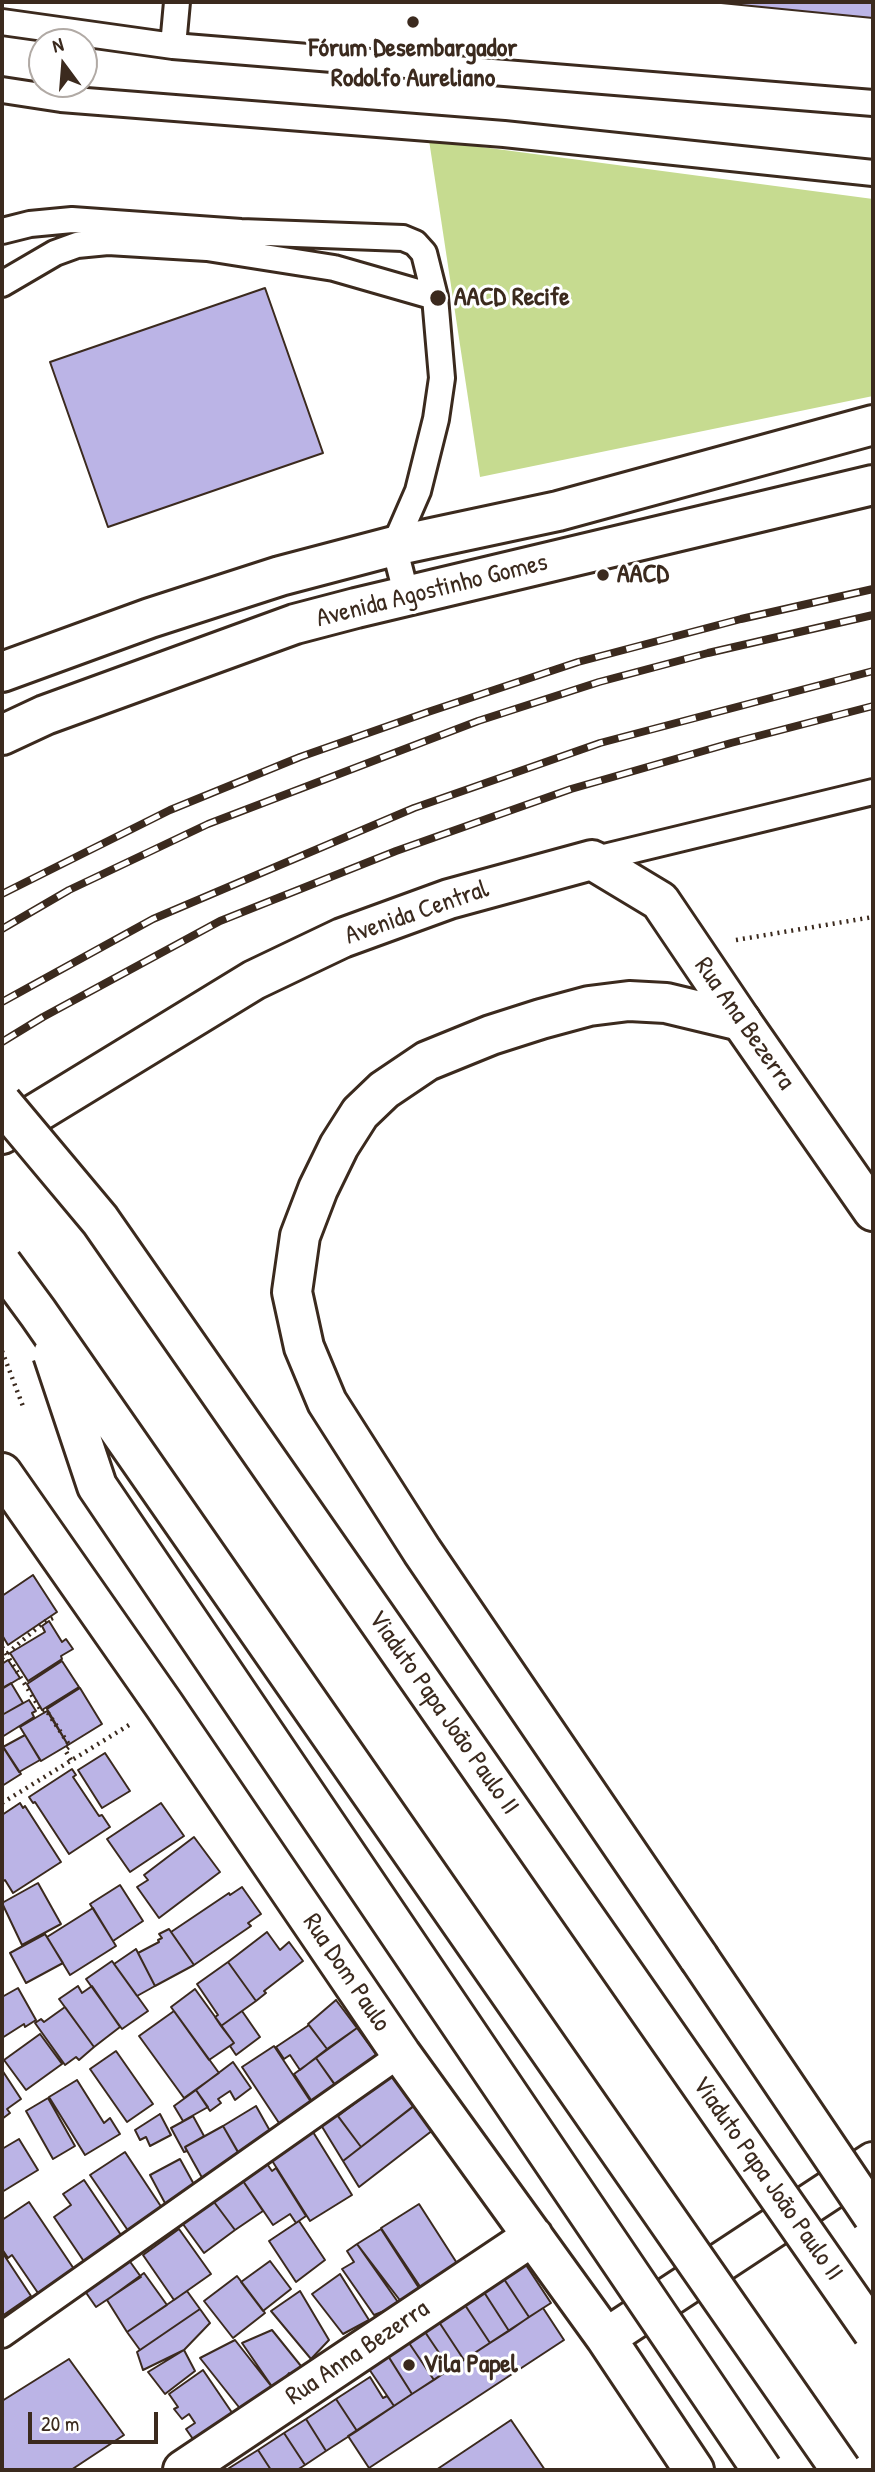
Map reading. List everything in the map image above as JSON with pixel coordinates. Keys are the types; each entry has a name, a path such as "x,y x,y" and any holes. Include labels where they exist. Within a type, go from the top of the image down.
{"main road":[{"name":"Avenida Agostinho Gomes","path":"2,672 150,618 280,576 394,546 558,511 873,425"},
{"name":"Avenida Agostinho Gomes","path":"2,734 45,715 295,624 873,485"},
{"name":"Rua Ana Bezerra","path":"592,860 660,901 873,1211"},
{"name":"Avenida Central","path":"2,1134 254,980 342,938 449,899 592,860"},
{"path":"741,1021 666,1003 629,1001 589,1006 491,1035 428,1061 384,1090 360,1113 339,1146 318,1189 300,1236 292,1292 304,1347 334,1414 422,1551 873,2216"},
{"name":"Viaduto Papa João Paulo II","path":"2,1103 100,1220 873,2332"},
{"path":"2,1264 38,1312 841,2470"},
{"path":"38,1312 97,1486 762,2470"},
{"name":"Rua Dom Paulo","path":"2,1473 164,1705 401,2054 606,2339 694,2470"},
{"path":"606,2339 873,2162"},
{"name":"Rua Anna Bezerra","path":"183,2470 533,2236"}],"lane":[{"path":"173,46 177,2"},
{"path":"2,22 173,46 873,103"},
{"path":"2,90 61,99 504,134 873,173"},
{"path":"2,231 30,224 72,220 241,232 403,238 415,243 424,253 435,298 442,378 436,419 418,491 394,546 407,597"},
{"path":"2,284 55,253 77,245 108,242 207,248 334,268 435,298"},
{"name":"Avenida Central","path":"592,860 873,792"},
{"path":"2,2335 401,2054"}],"path":[{"path":"691,947 873,917"},
{"path":"2,1658 44,1622 90,1600"},
{"path":"2,1647 42,1712 47,1710 69,1746 65,1750 71,1760"},
{"path":"2,1803 164,1705"}],"green space":[{"path":"429,140 873,199 873,396 480,477"}],"building":[{"path":"711,2 873,2 873,18"},
{"path":"265,288 323,453 108,527 50,362"},
{"path":"33,1575 57,1612 8,1645 2,1635 2,1596"},
{"path":"49,1621 62,1642 66,1639 73,1649 28,1681 10,1653 45,1632 42,1626"},
{"path":"8,1660 20,1678 2,1689 2,1664"},
{"path":"62,1661 79,1687 42,1710 27,1684"},
{"path":"11,1683 23,1703 2,1715 2,1688"},
{"path":"80,1688 102,1724 68,1745 47,1709"},
{"path":"29,1700 36,1711 32,1713 34,1717 2,1737 2,1715"},
{"path":"47,1711 68,1745 41,1761 20,1727"},
{"path":"25,1735 40,1760 19,1772 3,1747"},
{"path":"2,1745 21,1774 2,1786"},
{"path":"105,1753 130,1791 102,1808 78,1770"},
{"path":"72,1769 76,1775 73,1777 99,1816 102,1815 110,1827 69,1854 29,1797"},
{"path":"20,1803 23,1808 25,1806 61,1862 13,1893 5,1880 2,1882 2,1815"},
{"path":"161,1803 184,1836 130,1872 107,1839"},
{"path":"194,1837 220,1872 159,1918 137,1887 148,1880 144,1875"},
{"path":"38,1883 61,1924 22,1945 2,1903"},
{"path":"120,1885 143,1921 113,1941 90,1904"},
{"path":"242,1887 261,1914 248,1923 251,1926 194,1965 171,1932"},
{"path":"93,1908 116,1946 70,1975 47,1937"},
{"path":"169,1929 194,1965 155,1986 138,1953 159,1942 162,1938 159,1934"},
{"path":"267,1932 280,1950 289,1942 303,1961 264,1991 266,1993 256,2001 228,1962"},
{"path":"45,1934 63,1963 26,1983 10,1953"},
{"path":"136,1949 155,1986 137,1996 114,1964"},
{"path":"112,1961 148,2011 122,2029 86,1979"},
{"path":"228,1962 256,2001 221,2026 215,2017 218,2015 197,1984"},
{"path":"78,1986 82,1993 92,1986 120,2027 94,2047 59,1999"},
{"path":"18,1988 36,2020 2,2038 2,1997"},
{"path":"195,1989 234,2043 209,2060 171,2007"},
{"path":"336,2000 357,2028 327,2049 308,2024"},
{"path":"65,2007 94,2047 79,2060 76,2057 65,2065 35,2023 41,2019 44,2022"},
{"path":"174,2011 219,2073 184,2098 139,2036"},
{"path":"242,2011 260,2037 236,2055 230,2046 234,2043 221,2026"},
{"path":"309,2025 327,2049 300,2070 290,2055 284,2059 276,2047"},
{"path":"357,2028 378,2057 337,2088 316,2058"},
{"path":"40,2034 62,2064 26,2090 4,2060"},
{"path":"274,2046 313,2105 281,2126 242,2067"},
{"path":"116,2051 153,2104 127,2122 90,2069"},
{"path":"316,2058 336,2086 313,2103 294,2074"},
{"path":"233,2062 251,2088 235,2100 230,2091 218,2099 221,2103 210,2111 196,2090"},
{"path":"2,2070 21,2099 7,2109 10,2113 2,2119"},
{"path":"393,2074 416,2104 361,2147 338,2116"},
{"path":"77,2080 104,2123 110,2118 120,2134 85,2155 49,2097"},
{"path":"196,2090 208,2107 183,2121 174,2106"},
{"path":"48,2098 75,2146 53,2159 26,2111"},
{"path":"256,2106 274,2138 241,2157 223,2126"},
{"path":"414,2106 433,2130 359,2187 343,2161"},
{"path":"160,2114 171,2135 150,2146 146,2137 140,2140 135,2130"},
{"path":"337,2115 361,2147 343,2161 321,2125"},
{"path":"193,2116 204,2136 185,2147 187,2151 184,2152 171,2128"},
{"path":"223,2126 243,2161 205,2183 185,2147"},
{"path":"313,2132 352,2195 310,2221 271,2159"},
{"path":"19,2139 38,2170 2,2192 2,2149"},
{"path":"125,2152 164,2211 131,2235 90,2175"},
{"path":"180,2159 196,2188 166,2205 150,2175"},
{"path":"265,2161 272,2171 276,2168 306,2216 296,2223 290,2214 273,2225 241,2178"},
{"path":"241,2178 263,2211 235,2230 211,2198"},
{"path":"84,2180 123,2238 85,2263 54,2217 71,2205 63,2194"},
{"path":"211,2198 235,2230 204,2253 180,2220"},
{"path":"29,2202 74,2269 38,2293 12,2255 8,2258 2,2249 2,2220"},
{"path":"419,2204 462,2271 423,2291 381,2228"},
{"path":"299,2221 325,2260 296,2282 269,2241"},
{"path":"179,2229 211,2274 174,2300 143,2255"},
{"path":"381,2229 419,2288 402,2303 357,2244"},
{"path":"357,2244 400,2305 374,2315 342,2269 354,2262 347,2251"},
{"path":"2,2252 31,2296 2,2316"},
{"path":"126,2256 141,2277 96,2307 80,2284"},
{"path":"270,2261 291,2289 263,2311 241,2282"},
{"path":"524,2262 551,2303 529,2317 502,2276"},
{"path":"144,2273 167,2305 127,2332 107,2300"},
{"path":"340,2274 369,2320 343,2334 312,2294"},
{"path":"237,2276 265,2313 233,2338 204,2301"},
{"name":"Vila Papel","path":"502,2276 529,2317 509,2331 482,2289"},
{"path":"482,2289 509,2331 490,2343 463,2302"},
{"path":"187,2291 200,2309 140,2350 127,2332"},
{"path":"300,2291 329,2340 311,2359 271,2311"},
{"path":"463,2302 490,2343 464,2360 437,2319"},
{"path":"543,2308 564,2340 369,2468 348,2436"},
{"path":"200,2309 210,2323 184,2350 143,2370 137,2352"},
{"path":"437,2319 464,2360 450,2369 423,2329"},
{"path":"423,2329 450,2369 434,2380 407,2340"},
{"path":"272,2330 305,2371 294,2380 289,2373 275,2391 242,2343"},
{"path":"235,2340 275,2391 242,2411 200,2358"},
{"name":"Vila Papel","path":"407,2340 434,2380 412,2394 385,2351"},
{"path":"184,2350 195,2371 165,2394 148,2372"},
{"path":"388,2356 412,2394 394,2406 369,2369"},
{"path":"69,2359 124,2435 71,2470 2,2470 2,2401"},
{"path":"203,2370 237,2420 195,2442 186,2429 195,2423 189,2414 182,2419 174,2409 178,2407 169,2394"},
{"path":"370,2377 383,2398 387,2396 394,2406 357,2431 336,2399"},
{"path":"336,2399 357,2431 326,2451 306,2419"},
{"path":"306,2419 326,2451 305,2465 284,2433"},
{"path":"511,2420 545,2470 436,2470"},
{"path":"284,2433 305,2465 297,2470 271,2470 258,2450"},
{"path":"258,2450 271,2470 226,2470"}],"railway":[{"path":"2,894 170,810 300,757 428,712 578,662 741,619 873,589"},
{"path":"2,929 69,890 208,824 478,721 599,682 708,653 873,615"},
{"path":"2,1002 153,919 414,808 600,743 873,671"},
{"path":"2,1042 220,921 396,851 571,789 873,706"}],"place":[{"name":"Fórum Desembargador Rodolfo Aureliano","path":"413,22"},
{"name":"AACD Recife","path":"438,298"},
{"name":"AACD","path":"603,575"},
{"name":"Vila Papel","path":"409,2365"}]}
